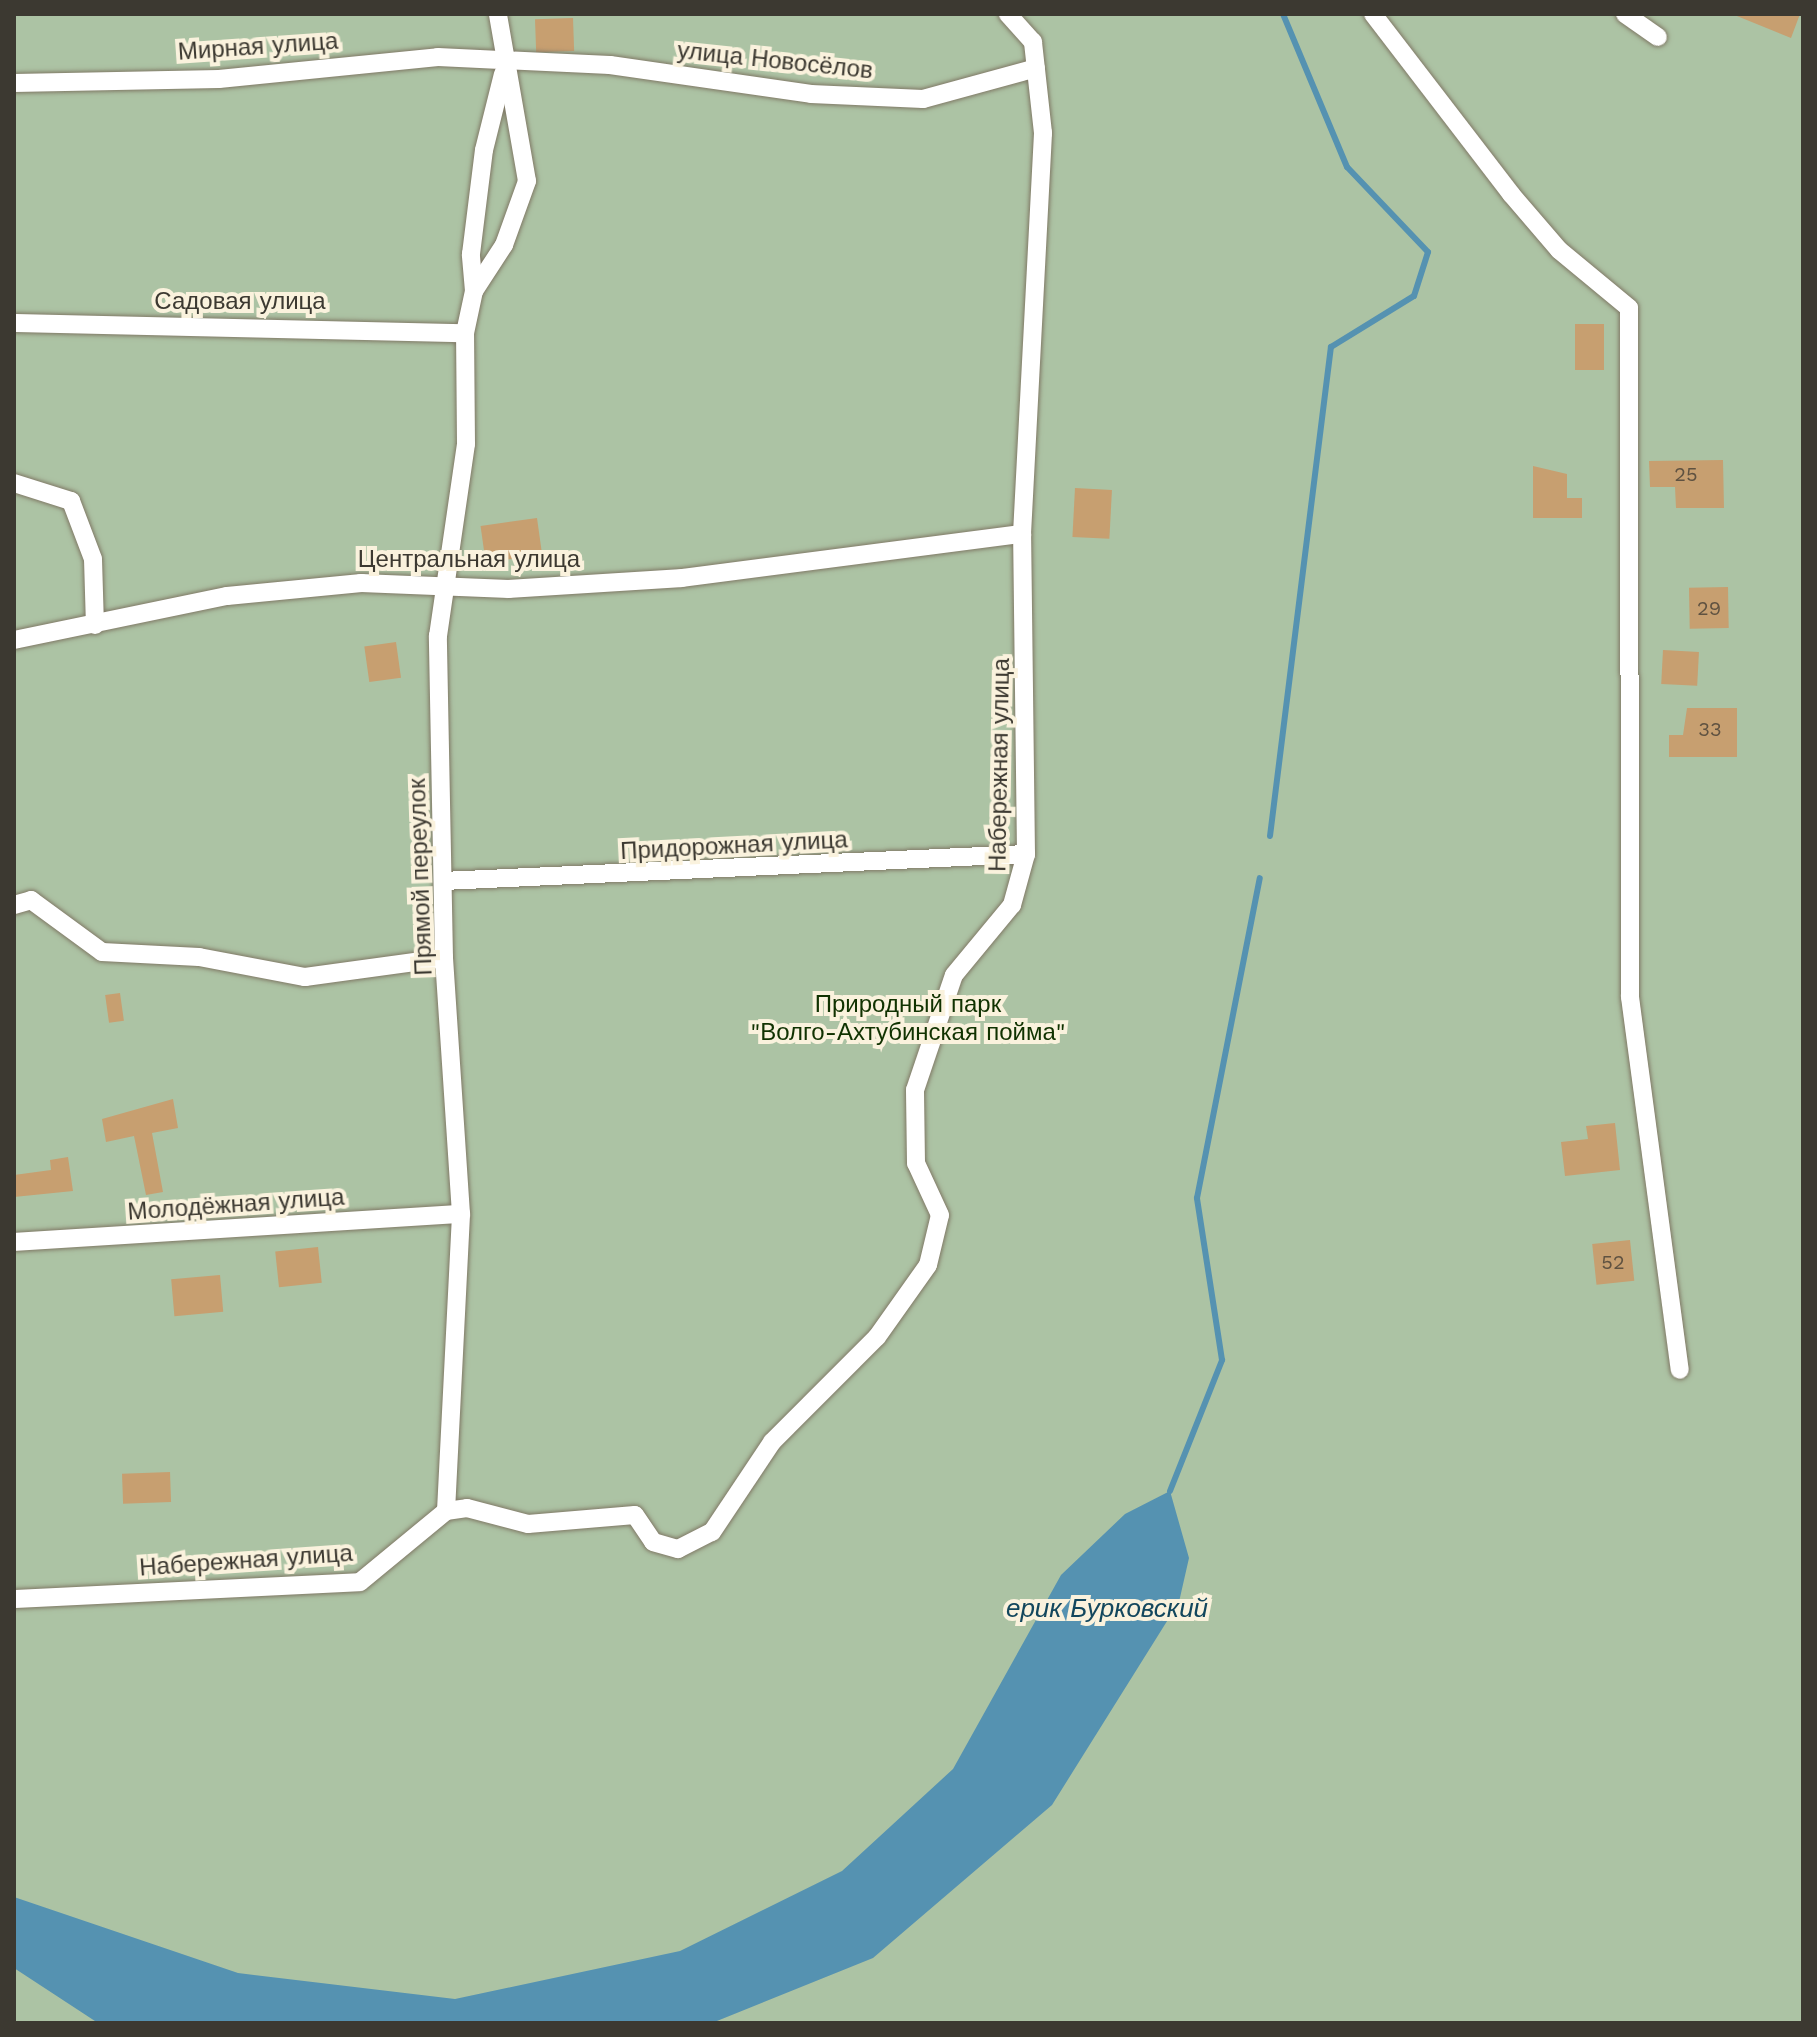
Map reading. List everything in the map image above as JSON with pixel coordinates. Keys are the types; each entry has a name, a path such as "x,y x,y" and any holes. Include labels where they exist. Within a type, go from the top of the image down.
{"street":[{"path":"498,14 505,63"},
{"name":"Набережная улица","path":"14,1599 360,1582 446,1511 498,1512 528,1524 635,1515 653,1542 678,1549 712,1532 772,1442 877,1337 928,1265 940,1215 916,1163 915,1090 954,975 1012,905 1026,854 1022,534 1040,237 1033,42 1008,14"},
{"path":"1373,14 1448,119 1530,216 1629,308 1630,997 1680,1370"},
{"path":"1625,14 1658,37"},
{"name":"Мирная улица","path":"14,83 219,79 438,57 505,63"},
{"name":"улица Новосёлов","path":"505,63 610,65 811,94 923,99 1036,68"},
{"name":"Прямой переулок","path":"474,291 504,245 527,181 505,63"},
{"name":"Прямой переулок","path":"446,1511 461,1214 444,958 441,585 466,444 465,333 474,291 484,150 505,63"},
{"name":"Садовая улица","path":"14,323 465,333"},
{"path":"14,483 71,501 93,559 95,625"},
{"name":"Центральная улица","path":"14,640 227,596 361,583 509,589 682,578 1022,534"},
{"name":"Придорожная улица","path":"443,881 1026,854"},
{"path":"14,905 31,900 102,952 199,957 305,977 444,958"},
{"name":"Молодёжная улица","path":"14,1242 461,1214"}],"green space":[{"name":"Природный парк \"Волго-Ахтубинская пойма\"","path":"14,14 1803,14 1803,2023 14,2023"}],"water":[{"name":"ерик Бурковский","path":"1170,1491 1189,1558 1179,1602 1052,1805 873,1958 712,2023 98,2023 14,1968 14,1897 238,1973 455,1999 680,1951 842,1871 953,1769 1061,1575 1125,1514"}],"building":[{"path":"1732,14 1800,14 1791,38"},
{"path":"573,18 574,51 536,52 535,19"},
{"path":"1575,324 1604,324 1604,370 1575,370"},
{"path":"1723,460 1724,508 1676,508 1675,487 1650,487 1649,461"},
{"path":"1533,466 1567,474 1567,498 1582,498 1582,518 1533,518"},
{"path":"1075,488 1112,490 1109,539 1072,537"},
{"path":"537,518 542,555 486,563 481,526"},
{"path":"1728,587 1729,628 1690,629 1689,588"},
{"path":"396,642 401,678 369,682 364,646"},
{"path":"1663,650 1699,652 1697,686 1661,684"},
{"path":"1687,708 1737,708 1737,757 1669,757 1669,735 1683,735"},
{"path":"120,993 124,1021 109,1023 105,995"},
{"path":"173,1099 178,1128 152,1133 163,1192 146,1195 134,1136 106,1142 102,1119"},
{"path":"1615,1123 1620,1170 1565,1176 1561,1142 1588,1139 1586,1126"},
{"path":"68,1157 73,1191 14,1197 14,1175 51,1170 50,1160"},
{"path":"1630,1240 1634,1281 1596,1285 1592,1244"},
{"path":"318,1247 322,1283 279,1287 275,1251"},
{"path":"220,1275 223,1312 174,1316 171,1279"},
{"path":"170,1472 171,1502 123,1504 122,1474"}],"waterway":[{"path":"1270,836 1331,347 1414,296 1428,252 1347,167 1283,14"},
{"path":"1170,1491 1222,1360 1197,1198 1260,878"}]}
